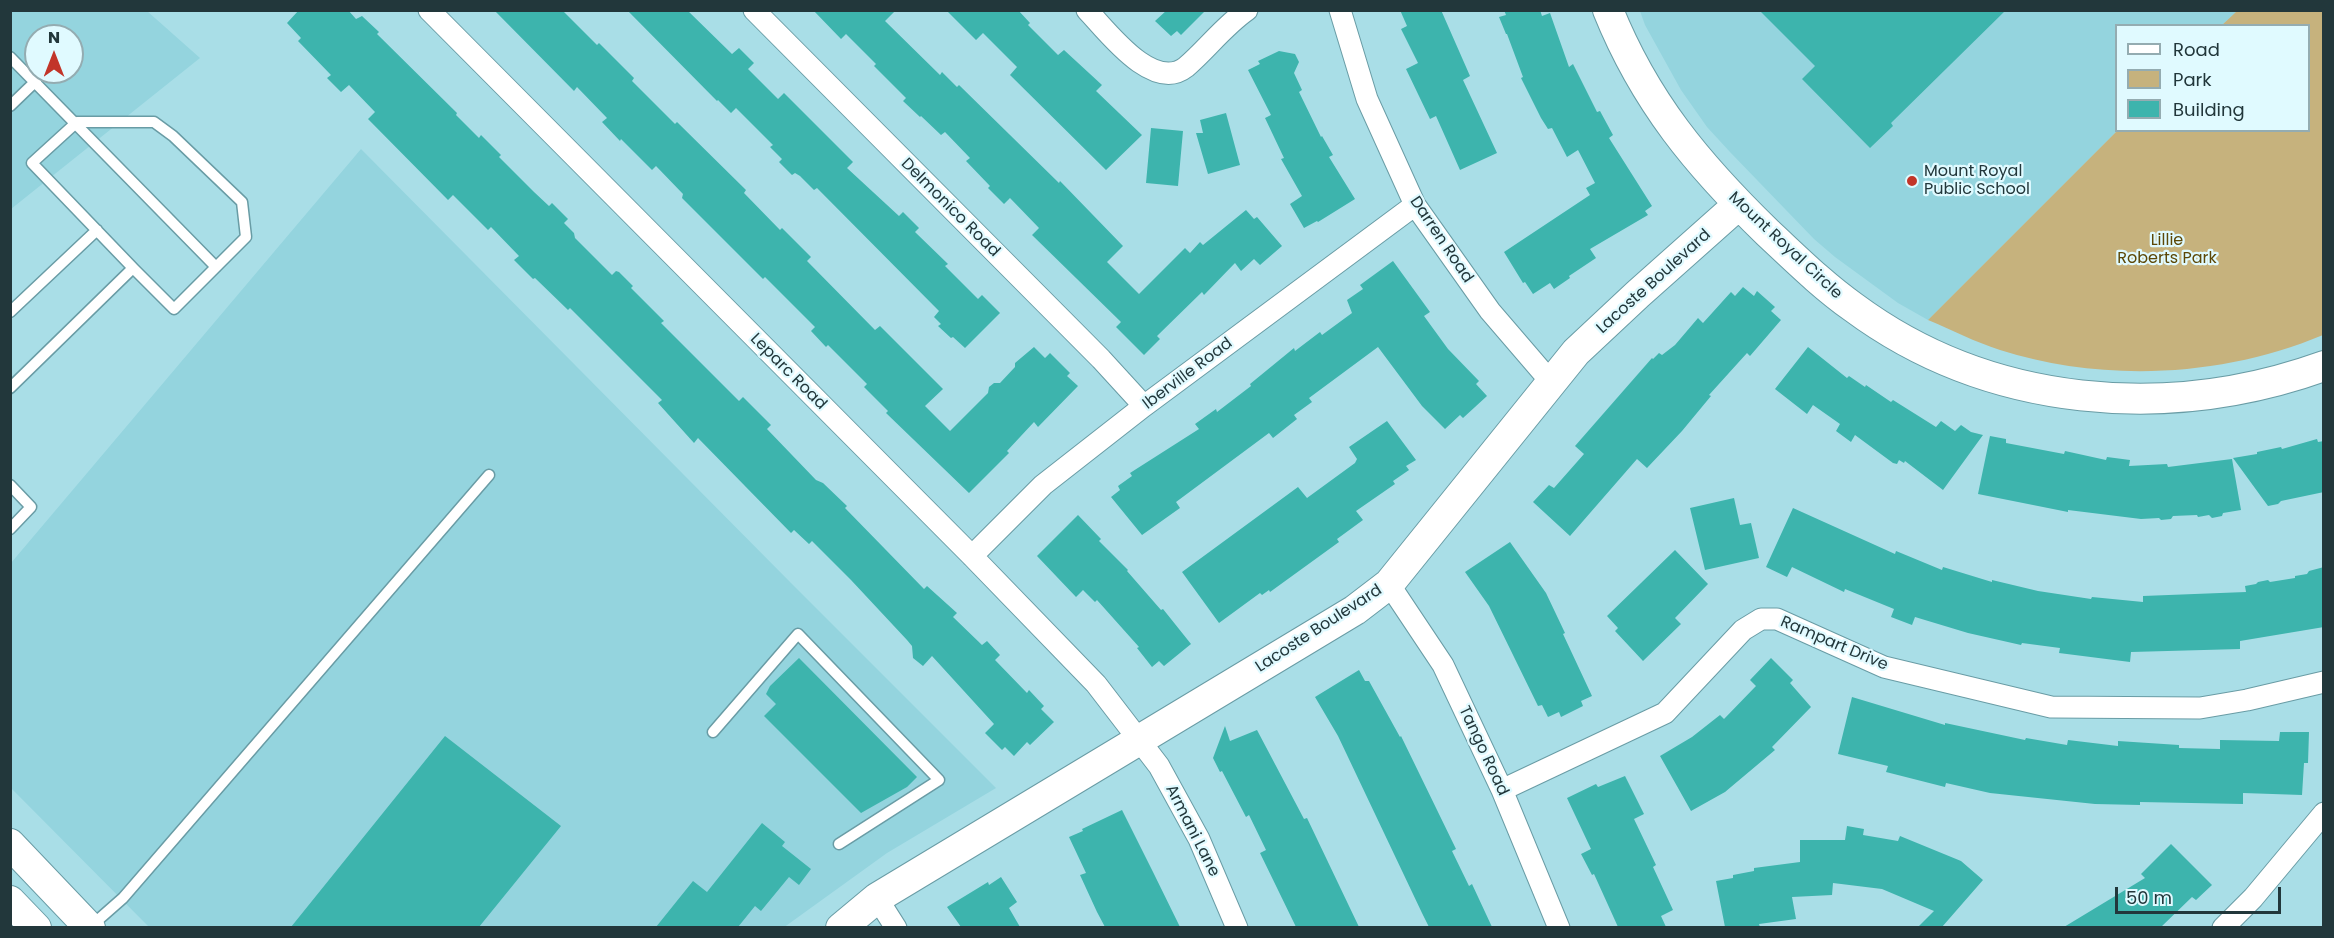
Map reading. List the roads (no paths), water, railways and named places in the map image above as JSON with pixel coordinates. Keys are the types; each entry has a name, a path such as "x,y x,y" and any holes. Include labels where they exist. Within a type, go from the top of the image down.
{"street":[{"name":"Leparc Road","path":"429,10 972,556 1096,684 1139,740"},
{"name":"Delmonico Road","path":"754,10 1101,359 1144,406"},
{"path":"1087,10 1134,59 1152,71 1168,72 1184,69 1247,10"},
{"name":"Darren Road","path":"1340,10 1367,99 1415,205 1490,311 1551,382"},
{"name":"Mount Royal Circle","path":"1608,10 1623,47 1657,106 1695,157 1738,205 1811,274 1855,309 1919,347 1997,379 2090,398 2168,399 2202,396 2254,387 2324,366"},
{"name":"Iberville Road","path":"972,556 1043,485 1144,406 1415,205"},
{"name":"Lacoste Boulevard","path":"841,927 877,898 1354,610 1389,584 1576,352 1738,205"},
{"name":"Tango Road","path":"1389,584 1443,665 1502,790 1559,927"},
{"name":"Rampart Drive","path":"1502,790 1665,713 1743,630 1761,619 1777,619 1884,667 2051,707 2200,708 2247,700 2324,681"},
{"name":"Armani Lane","path":"1139,740 1159,766 1199,839 1237,927"},
{"path":"2223,927 2253,898 2324,813"},
{"path":"10,844 90,927"},
{"path":"877,898 896,927"},
{"path":"10,901 36,927"}],"lane":[{"path":"10,57 24,70"},
{"path":"10,106 33,84"},
{"path":"39,84 216,267"},
{"path":"154,122 173,136 242,202 246,237 174,309 32,163 77,123 154,122"},
{"path":"10,312 97,230"},
{"path":"10,388 133,268"},
{"path":"90,927 123,897 489,475"},
{"path":"10,485 31,507 10,529"},
{"path":"713,732 798,634 939,780 839,844"}],"place":[{"name":"Mount Royal Public School","path":"1912,181"}],"park label":[{"name":"Lillie Roberts Park","path":"2167,250"}]}
